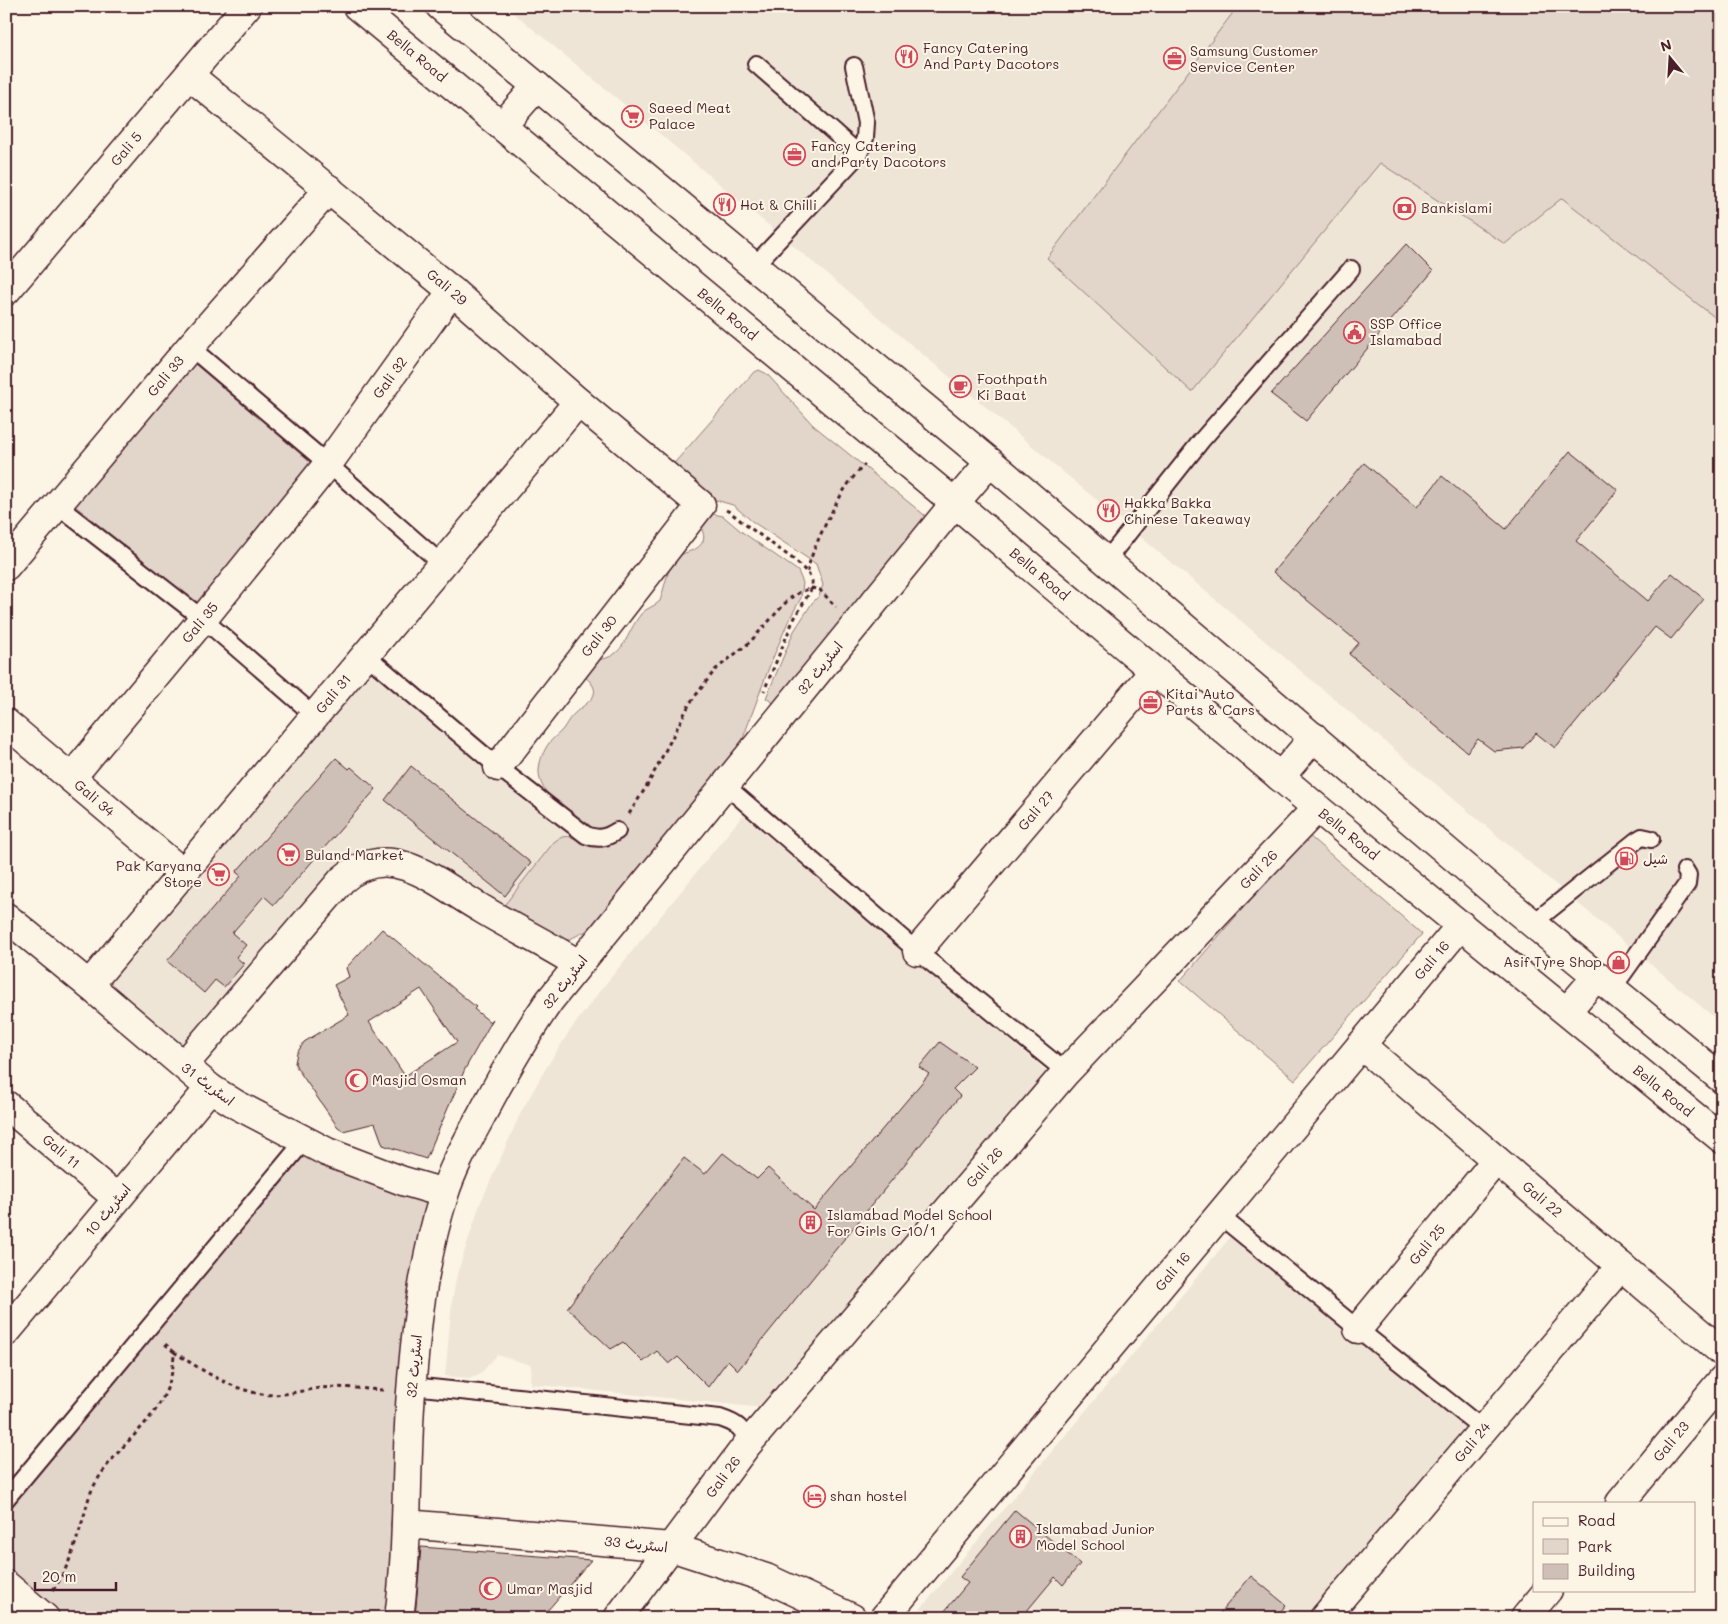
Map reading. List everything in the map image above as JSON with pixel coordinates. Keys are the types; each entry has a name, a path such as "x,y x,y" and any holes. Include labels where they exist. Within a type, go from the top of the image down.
{"street":[{"name":"Gali 5","path":"6,291 247,6"},
{"name":"Bella Road","path":"357,6 955,503 1317,808 1722,1139"},
{"path":"440,6 990,462 1533,923 1722,1079"},
{"name":"Gali 29","path":"189,75 452,291 578,402 701,505"},
{"path":"502,126 537,86"},
{"name":"Gali 33","path":"6,566 190,347 329,189"},
{"name":"Gali 32","path":"328,464 452,291"},
{"name":"Gali 31","path":"89,985 578,402"},
{"name":"اسٹریٹ 32","path":"399,1618 406,1524 411,1389 415,1344 429,1249 444,1193 468,1140 513,1055 545,1006 990,462"},
{"name":"Gali 35","path":"71,778 328,464"},
{"name":"Gali 30","path":"498,766 701,505"},
{"name":"Gali 27","path":"918,951 1154,671"},
{"name":"Gali 34","path":"6,723 183,873"},
{"path":"1280,777 1314,737"},
{"name":"Gali 26","path":"618,1618 671,1547 741,1435 766,1423 1066,1072 1317,808"},
{"path":"184,1065 342,880 363,865 388,863 405,866 419,872 578,964"},
{"name":"اسٹریٹ 31","path":"6,917 210,1088 237,1105 327,1152 363,1167 444,1193"},
{"name":"Gali 16","path":"884,1618 1461,925"},
{"path":"1567,1011 1605,982"},
{"name":"Gali 22","path":"1361,1045 1722,1352"},
{"name":"اسٹریٹ 10","path":"6,1332 210,1088"},
{"name":"Gali 11","path":"8,1109 117,1198"},
{"name":"Gali 25","path":"1358,1330 1496,1160"},
{"name":"Gali 24","path":"1324,1618 1621,1266"},
{"name":"Gali 23","path":"1621,1502 1722,1380"},
{"name":"اسٹریٹ 33","path":"406,1524 671,1547 766,1578 852,1618"},
{"path":"6,1585 41,1614"},
{"path":"1525,1618 1546,1592"}],"lane":[{"path":"756,64 859,154"},
{"path":"754,266 859,154 865,138 866,123 854,66"},
{"path":"1106,561 1200,441 1351,269"},
{"path":"190,347 442,564"},
{"path":"58,506 203,619 315,716"},
{"path":"366,655 498,766 586,835 594,839 608,837 616,831"},
{"path":"725,785 918,951 1066,1072"},
{"path":"1533,923 1637,840 1642,838 1650,839"},
{"path":"1605,982 1687,884 1688,875 1685,870"},
{"path":"6,1499 304,1141"},
{"path":"1219,1215 1358,1330 1483,1429"},
{"path":"411,1389 720,1418 741,1435"}],"path":[{"path":"808,573 808,565 836,503 847,486 883,443"},
{"path":"701,505 730,512 793,559 808,573 812,581 812,588 792,622 761,698"},
{"path":"616,831 648,784 690,703 715,670 750,642 789,599 812,588 820,590 831,601 849,633"},
{"path":"148,1328 174,1352 217,1378 239,1388 258,1393 280,1395 321,1388 411,1389"},
{"path":"41,1614 61,1579 74,1547 89,1496 95,1484 104,1470 156,1411 172,1377 174,1352"}],"shaded area":[{"path":"505,6 1722,6 1722,1024 643,120"},
{"name":"Buland Market","path":"366,655 574,826 495,917 374,863 184,1065 89,985"},
{"path":"743,815 1049,1073 764,1408 530,1384 531,1365 497,1355 475,1377 445,1376 452,1301 457,1274 480,1204 521,1112 569,1032 599,992"},
{"path":"1232,1235 1468,1430 1314,1618 913,1618"}],"green space":[{"path":"1238,6 1722,6 1722,323 1562,198 1505,244 1380,163 1192,392 1047,258"},
{"path":"191,360 318,469 199,605 70,502"},
{"path":"759,370 767,374 813,425 933,522 779,707 766,698 794,631 812,603 819,596 823,585 816,564 753,522 733,505 712,499 670,468 753,373"},
{"path":"713,514 723,516 742,532 798,571 803,583 801,598 788,622 770,665 739,749 588,930 568,940 558,942 495,917 559,838 568,836 588,841 612,832 593,830 549,795 541,783 539,771 541,759 550,741 594,694 591,683 584,676 597,660 614,654 624,643 641,614 660,601 671,564 677,557 693,550 702,543 704,539 703,522"},
{"path":"1307,834 1422,934 1295,1080 1180,981"},
{"path":"304,1141 444,1193 399,1618 46,1618 6,1585 6,1499"}],"building":[{"name":"SSP Office Islamabad","path":"1406,244 1433,271 1306,421 1271,394"},
{"path":"1570,451 1618,490 1576,541 1648,601 1672,573 1704,599 1671,639 1655,627 1555,748 1536,733 1523,748 1494,751 1478,739 1467,752 1349,654 1359,643 1273,572 1364,463 1417,507 1442,476 1506,529"},
{"path":"336,758 349,769 351,767 376,789 274,905 264,896 232,933 246,945 236,957 244,964 224,987 215,980 204,993 167,961 241,876 236,872"},
{"path":"411,766 531,863 505,896 385,800"},
{"path":"382,929 476,1007 474,1009 490,1022 493,1019 465,1069 426,1159 383,1145 375,1123 343,1131 337,1126 297,1068 295,1063 297,1053 304,1042 349,1015 334,985 349,977 346,968","holes":["421,989 457,1042 405,1076 369,1022"]},
{"name":"Islamabad Model School For Girls G-10/1","path":"940,1042 975,1067 953,1089 960,1096 738,1370 728,1360 708,1387 678,1357 669,1364 657,1351 643,1362 623,1342 611,1349 567,1308 684,1158 705,1174 723,1153 757,1179 768,1168 814,1210 929,1074 919,1067"},
{"name":"Islamabad Junior Model School","path":"1015,1510 1080,1564 1063,1585 1055,1577 1021,1618 939,1618 968,1583 960,1577"},
{"name":"Umar Masjid","path":"421,1547 591,1560 541,1618 415,1618"},
{"path":"1251,1576 1286,1605 1275,1618 1216,1618"}],"place":[{"name":"Fancy Catering And Party Dacotors","path":"907,56"},
{"name":"Samsung Customer Service Center","path":"1174,59"},
{"name":"Saeed Meat Palace","path":"633,116"},
{"name":"Fancy Catering and Party Dacotors","path":"795,154"},
{"name":"Hot & Chilli","path":"724,205"},
{"name":"Bankislami","path":"1405,208"},
{"name":"SSP Office Islamabad","path":"1354,332"},
{"name":"Foothpath Ki Baat","path":"961,387"},
{"name":"Hakka Bakka Chinese Takeaway","path":"1108,511"},
{"name":"Kitai Auto Parts & Cars","path":"1150,702"},
{"name":"Buland Market","path":"289,855"},
{"name":"شیل","path":"1627,859"},
{"name":"Pak Karyana Store","path":"218,874"},
{"name":"Asif Tyre Shop","path":"1618,962"},
{"name":"Masjid Osman","path":"356,1080"},
{"name":"Islamabad Model School For Girls G-10/1","path":"811,1223"},
{"name":"shan hostel","path":"814,1496"},
{"name":"Islamabad Junior Model School","path":"1020,1537"},
{"name":"Umar Masjid","path":"491,1589"}]}
